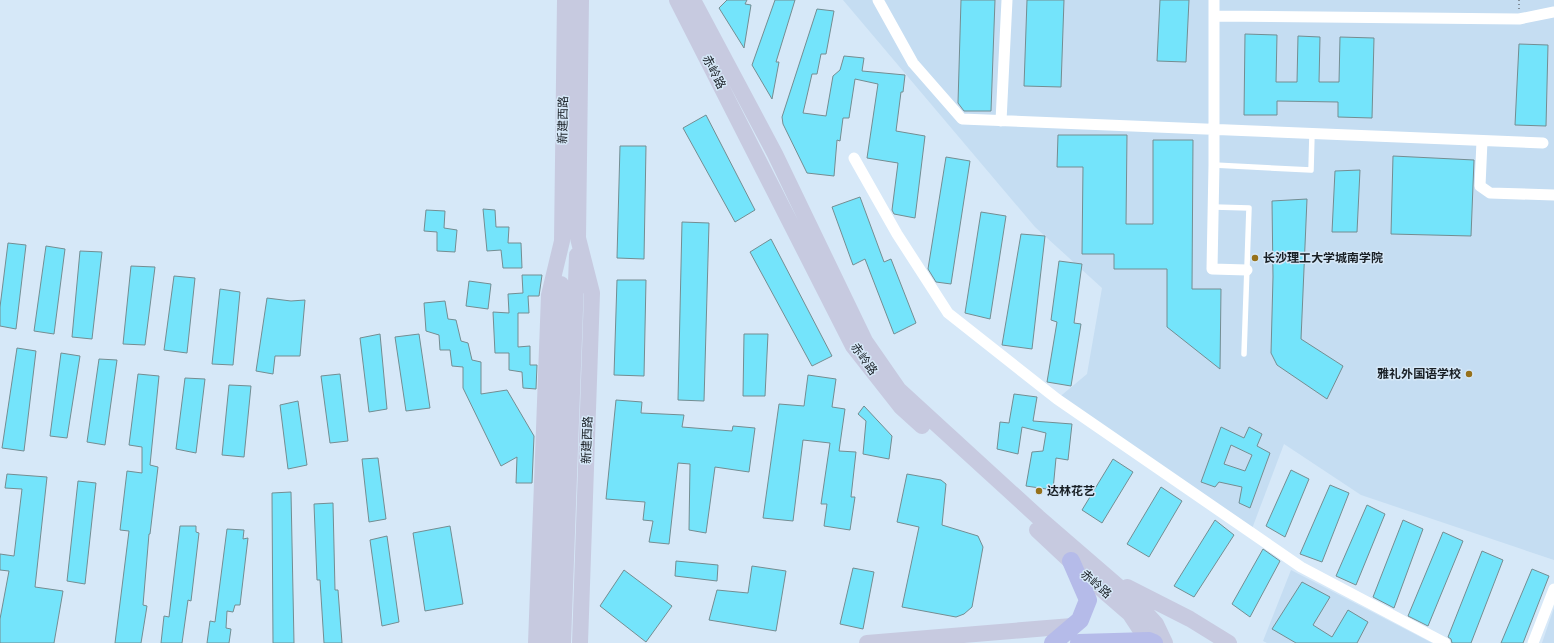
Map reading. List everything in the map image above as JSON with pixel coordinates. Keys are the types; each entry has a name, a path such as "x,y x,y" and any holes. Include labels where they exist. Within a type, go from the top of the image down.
{"main road":[{"name":"新建西路","path":"563,643 570,240 564,0"},
{"name":"新建西路","path":"549,643 581,34 581,0"},
{"path":"581,34 593,0"},
{"name":"赤岭路","path":"677,0 853,346 901,408 983,479 1130,614 1154,643"},
{"name":"赤岭路","path":"693,0 775,154 865,341 899,390 1038,517 1134,600 1156,624 1154,643"},
{"name":"新建西路","path":"536,643 549,295 570,240"},
{"name":"新建西路","path":"570,240 592,293 580,643"},
{"path":"1053,643 1080,620 1088,600 1071,561"},
{"name":"赤岭路","path":"1109,579 1190,619 1229,643"},
{"path":"867,643 1072,626"},
{"path":"1079,643 1154,643"}],"street":[{"path":"878,0 914,63 962,119 1543,143"},
{"path":"1001,121 1006,0"},
{"path":"1214,0 1214,207 1212,269 1247,270"},
{"path":"1214,16 1519,19 1554,12"},
{"path":"1482,141 1480,186 1490,193 1554,195"},
{"path":"854,158 897,234 948,313 1057,399 1301,567 1445,643"},
{"path":"1533,643 1554,589"}],"lane":[{"path":"1214,165 1311,170 1312,134"},
{"path":"1214,207 1249,208 1244,354"}],"shaded area":[{"name":"长沙理工大学城南学院","path":"843,0 1554,0 1554,560 1361,495 1284,444 1250,534 1057,399 1087,374 1102,288 1035,227"},
{"path":"1291,570 1432,643 1267,643 1263,641"},
{"path":"1554,608 1554,643 1542,643"}],"building":[{"path":"727,0 747,0 745,4 751,5 744,48 719,8"},
{"path":"775,0 795,0 776,62 779,62 772,99 752,65"},
{"path":"961,0 995,0 991,111 964,111 958,103"},
{"path":"1027,0 1064,0 1061,87 1024,86"},
{"path":"1160,0 1189,0 1186,62 1157,61"},
{"path":"817,9 834,11 826,54 821,54 817,74 812,74 803,113 826,116 833,76 840,70 844,56 864,58 862,71 905,75 903,92 901,92 896,131 925,136 915,218 894,214 892,210 898,163 867,158 878,84 855,79 849,118 843,118 840,141 837,140 834,176 807,173 783,124 782,117"},
{"path":"1245,34 1277,35 1276,82 1297,82 1298,36 1320,37 1319,82 1339,82 1340,37 1374,38 1372,118 1338,117 1338,102 1277,101 1277,115 1244,115"},
{"path":"1519,44 1548,45 1546,126 1515,125"},
{"path":"706,115 755,210 735,222 683,128"},
{"path":"1058,135 1127,135 1126,224 1153,224 1153,140 1193,140 1192,289 1221,289 1220,369 1167,327 1167,269 1114,269 1114,254 1082,254 1083,167 1057,167"},
{"path":"620,146 646,146 644,259 617,258"},
{"path":"1393,156 1474,160 1471,236 1391,234"},
{"path":"946,157 970,161 951,284 936,282 928,269"},
{"path":"1360,170 1357,232 1332,232 1335,171"},
{"path":"860,197 884,262 891,259 916,323 894,334 865,259 853,265 832,207"},
{"path":"1307,199 1301,339 1343,366 1327,399 1277,365 1271,353 1273,277 1272,201"},
{"path":"483,209 495,210 496,227 509,227 508,243 521,243 522,268 503,268 501,250 487,251"},
{"path":"426,210 445,211 444,228 457,230 455,252 437,251 437,232 424,231"},
{"path":"981,212 1006,216 990,319 965,313"},
{"path":"682,222 709,223 704,401 678,400"},
{"path":"1021,234 1045,236 1032,349 1002,345"},
{"path":"771,239 832,356 812,366 750,252"},
{"path":"8,243 26,245 16,329 0,326 0,307"},
{"path":"46,246 65,249 54,334 34,331"},
{"path":"80,251 102,252 92,339 72,337"},
{"path":"1059,261 1082,264 1074,323 1081,324 1071,386 1047,382 1057,322 1051,320"},
{"path":"131,266 155,267 145,345 123,344"},
{"path":"522,275 542,275 539,296 528,296 529,313 518,313 518,347 530,346 530,365 537,365 536,389 523,388 522,372 509,370 509,353 495,353 493,312 509,313 508,294 523,293"},
{"path":"174,276 195,278 187,353 164,350"},
{"path":"617,280 646,280 644,376 614,375"},
{"path":"469,281 491,284 488,309 466,306"},
{"path":"220,289 240,292 233,365 212,364"},
{"path":"267,298 291,301 305,300 300,356 275,356 273,374 256,371"},
{"path":"445,301 448,319 456,320 461,341 468,343 472,360 481,362 481,394 507,390 534,436 532,483 516,483 517,457 501,466 463,388 463,367 452,366 450,350 440,350 439,335 426,331 424,303"},
{"path":"380,334 387,409 369,412 360,338"},
{"path":"419,334 430,408 406,411 395,337"},
{"path":"744,334 768,334 765,396 743,396"},
{"path":"17,348 36,351 24,451 2,448"},
{"path":"61,353 80,356 67,438 50,436"},
{"path":"99,359 117,360 105,445 87,442"},
{"path":"138,374 159,376 150,465 158,467 149,534 143,605 147,606 141,643 115,643 129,531 120,530 127,471 142,473 142,447 129,445"},
{"path":"340,374 348,441 330,443 321,376"},
{"path":"808,375 836,379 832,407 845,409 839,451 856,452 851,497 855,497 850,530 824,526 827,504 821,504 830,443 803,440 793,521 763,518 779,404 804,406"},
{"path":"185,378 205,379 196,453 176,449"},
{"path":"229,385 251,386 244,457 222,455"},
{"path":"1014,394 1037,397 1033,421 1072,424 1068,460 1056,458 1053,490 1026,486 1032,452 1043,451 1046,433 1022,427 1018,454 997,449 1000,422 1009,423"},
{"path":"616,400 642,402 641,413 684,415 682,427 732,431 733,426 755,428 749,472 715,467 706,533 689,530 690,464 678,463 669,544 649,542 653,521 643,520 645,502 606,499"},
{"path":"298,401 307,465 288,469 280,405"},
{"path":"864,406 892,436 889,459 863,454 866,421 858,414"},
{"path":"1221,427 1244,438 1249,427 1262,434 1257,446 1270,453 1250,508 1239,503 1242,487 1219,482 1215,487 1201,482","holes":["1231,445 1252,455 1245,471 1224,464"]},
{"path":"378,458 386,519 369,522 362,459"},
{"path":"1113,459 1133,472 1102,523 1082,510"},
{"path":"1291,470 1309,479 1285,537 1266,526"},
{"path":"7,474 47,477 35,587 63,591 54,643 0,643 0,619 9,571 0,570 0,554 14,556 22,489 5,488"},
{"path":"907,474 941,480 946,484 942,525 978,536 983,547 972,607 964,614 956,617 902,607 919,527 897,522"},
{"path":"78,481 96,483 85,584 67,581"},
{"path":"1330,485 1349,493 1322,562 1300,554"},
{"path":"1161,487 1182,501 1149,557 1127,544"},
{"path":"291,492 294,643 273,643 272,493"},
{"path":"333,503 335,590 338,590 342,643 324,643 320,580 317,580 314,504"},
{"path":"1367,505 1385,514 1356,585 1336,576"},
{"path":"1215,520 1234,535 1194,597 1174,586"},
{"path":"1403,520 1423,529 1394,608 1373,597"},
{"path":"180,526 196,526 196,532 199,533 191,601 188,600 182,643 161,643 164,616 169,617"},
{"path":"450,526 463,604 425,611 413,533"},
{"path":"227,529 244,530 243,539 248,538 240,605 235,605 233,612 227,611 226,628 231,629 229,643 207,643 210,621 215,622"},
{"path":"1443,532 1463,541 1428,626 1408,616"},
{"path":"387,536 399,622 382,626 370,540"},
{"path":"1263,549 1280,561 1250,617 1232,604"},
{"path":"1482,551 1503,560 1471,643 1452,643 1451,639 1448,637"},
{"path":"676,561 718,565 717,581 675,576"},
{"path":"752,566 786,571 776,631 709,620 717,590 748,593"},
{"path":"853,568 874,572 863,629 840,624"},
{"path":"1532,569 1549,576 1523,643 1501,643"},
{"path":"624,570 672,606 646,642 600,606"},
{"path":"1302,582 1330,597 1313,625 1332,637 1348,610 1368,622 1357,643 1296,643 1272,629"}],"place":[{"name":"长沙理工大学城南学院","path":"1255,258"},
{"name":"雅礼外国语学校","path":"1469,374"},
{"name":"达林花艺","path":"1039,491"}]}
